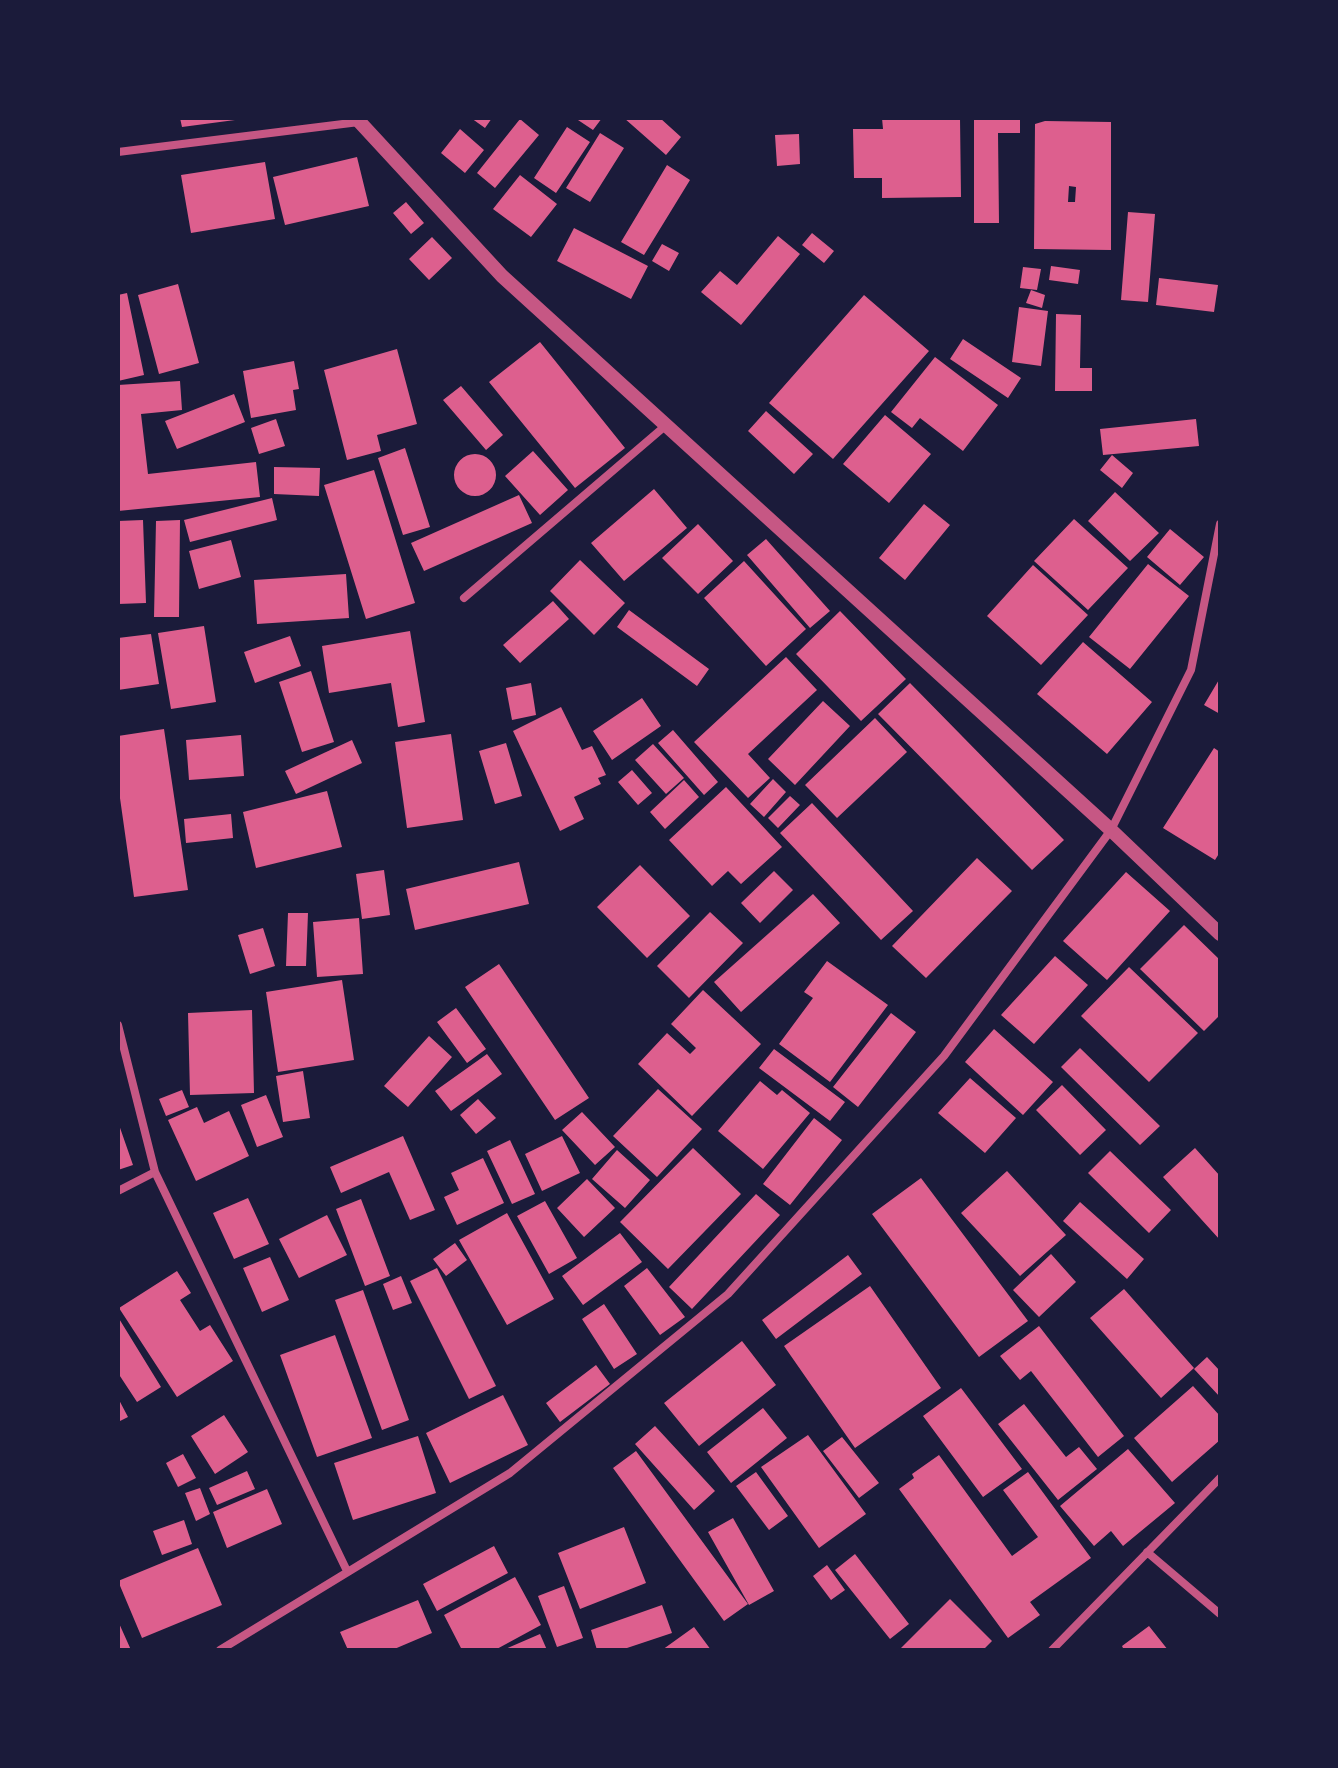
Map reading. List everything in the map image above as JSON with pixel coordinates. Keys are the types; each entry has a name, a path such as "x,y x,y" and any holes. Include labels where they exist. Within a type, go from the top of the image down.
{"street":[{"path":"118,152 357,120 502,276 664,427 1111,830 1220,934"},
{"path":"464,598 664,427"},
{"path":"220,1650 510,1473 728,1294 944,1056 1111,830 1191,670 1220,524"},
{"path":"118,1025 155,1172 347,1571"},
{"path":"118,1191 155,1172"},
{"path":"1052,1650 1220,1478"},
{"path":"1147,1552 1220,1614"}],"building":[{"path":"180,118 235,118 235,120 182,127"},
{"path":"471,118 492,118 485,128"},
{"path":"575,118 602,118 593,130"},
{"path":"624,118 660,118 681,137 666,155"},
{"path":"882,118 960,118 961,197 882,198 882,178 854,178 853,129 883,129"},
{"path":"974,118 1020,118 1020,133 998,133 999,223 974,223"},
{"path":"520,119 539,135 495,188 477,173"},
{"path":"1045,121 1111,122 1111,250 1034,249 1035,124","holes":["1069,186 1076,187 1075,202 1068,202"]},
{"path":"567,127 590,142 556,193 534,178"},
{"path":"460,129 484,150 465,173 441,153"},
{"path":"600,133 624,148 590,202 566,188"},
{"path":"799,134 800,164 777,166 775,135"},
{"path":"357,157 369,206 285,225 273,177"},
{"path":"265,162 275,219 191,233 181,175"},
{"path":"667,165 690,180 644,255 621,242"},
{"path":"520,175 557,204 531,237 493,209"},
{"path":"406,202 424,223 411,234 393,213"},
{"path":"1128,212 1155,214 1148,302 1121,300"},
{"path":"574,228 648,266 631,299 557,261"},
{"path":"812,233 834,251 824,263 802,245"},
{"path":"778,236 800,254 741,325 701,292 720,271 737,285"},
{"path":"432,237 452,258 429,280 409,259"},
{"path":"662,244 679,253 669,271 652,261"},
{"path":"1051,266 1080,270 1078,284 1049,280"},
{"path":"1023,267 1041,269 1037,290 1020,288"},
{"path":"1159,278 1218,285 1214,312 1156,305"},
{"path":"178,284 199,363 159,374 138,295"},
{"path":"1031,290 1045,295 1042,308 1026,303"},
{"path":"127,293 144,375 118,381 118,295"},
{"path":"864,295 929,351 833,459 769,403"},
{"path":"1019,307 1048,311 1041,366 1012,362"},
{"path":"1056,314 1081,315 1080,368 1092,368 1092,391 1055,391"},
{"path":"963,339 1021,378 1008,398 950,359"},
{"path":"540,342 625,448 575,488 489,382"},
{"path":"397,349 417,424 377,435 381,451 347,460 324,370"},
{"path":"935,357 998,405 963,451 920,418 912,428 891,412"},
{"path":"294,361 299,389 293,390 296,410 251,418 243,371"},
{"path":"180,381 182,410 141,414 148,474 256,462 260,497 118,511 118,385"},
{"path":"461,386 503,435 486,450 443,400"},
{"path":"234,394 245,422 177,449 165,421"},
{"path":"766,411 813,454 794,474 748,431"},
{"path":"885,415 931,454 889,503 843,464"},
{"path":"276,419 285,446 259,454 251,428"},
{"path":"1196,419 1199,446 1103,455 1100,429"},
{"path":"405,448 430,527 403,535 378,458"},
{"path":"533,451 568,490 540,515 505,476"},
{"path":"475,454 490,460 496,475 490,490 475,496 460,490 454,475 460,460"},
{"path":"1112,455 1133,473 1122,488 1100,470"},
{"path":"274,467 320,468 319,496 274,494"},
{"path":"374,470 415,603 366,619 324,485"},
{"path":"654,489 687,528 624,581 591,543"},
{"path":"1115,492 1159,533 1130,561 1088,521"},
{"path":"519,495 532,523 424,571 411,543"},
{"path":"272,498 277,520 190,542 184,520"},
{"path":"924,504 950,525 905,580 879,558"},
{"path":"1074,519 1128,568 1088,610 1034,561"},
{"path":"143,520 146,603 118,604 118,521"},
{"path":"180,520 179,617 154,617 156,521"},
{"path":"698,524 733,561 698,594 662,558"},
{"path":"1170,529 1204,557 1180,585 1147,557"},
{"path":"766,539 830,611 810,628 747,555"},
{"path":"231,540 241,577 199,589 189,551"},
{"path":"580,560 625,603 594,635 550,591"},
{"path":"744,561 806,629 766,666 704,598"},
{"path":"1148,564 1189,596 1130,669 1089,637"},
{"path":"1033,565 1088,615 1041,665 987,616"},
{"path":"346,574 349,618 257,624 254,580"},
{"path":"553,601 569,619 520,663 503,645"},
{"path":"629,610 709,669 697,686 617,627"},
{"path":"840,611 906,679 861,721 796,654"},
{"path":"204,626 216,702 171,709 158,633"},
{"path":"410,631 425,722 398,727 391,683 329,693 322,646"},
{"path":"151,634 159,684 118,690 118,638"},
{"path":"290,636 301,666 255,683 244,652"},
{"path":"1083,642 1152,702 1107,754 1037,694"},
{"path":"786,657 817,690 748,754 770,778 748,798 694,742"},
{"path":"311,671 334,742 302,752 279,682"},
{"path":"1220,678 1220,714 1204,705"},
{"path":"531,683 536,715 512,720 506,688"},
{"path":"910,683 1064,840 1032,870 878,714"},
{"path":"642,698 661,726 612,760 593,731"},
{"path":"823,701 850,726 795,785 768,759"},
{"path":"561,707 582,750 592,746 606,775 598,778 601,784 574,797 584,819 560,831 513,731"},
{"path":"875,718 907,752 837,818 805,785"},
{"path":"164,729 188,890 134,897 118,784 118,736"},
{"path":"673,730 718,782 704,795 658,743"},
{"path":"451,734 463,820 407,828 395,742"},
{"path":"241,735 244,776 189,780 186,740"},
{"path":"352,740 362,763 296,794 285,771"},
{"path":"506,743 522,796 495,804 479,751"},
{"path":"653,744 684,778 666,794 635,760"},
{"path":"1214,748 1220,752 1220,852 1215,860 1163,828"},
{"path":"632,770 652,793 638,805 618,782"},
{"path":"773,779 786,792 764,817 750,804"},
{"path":"684,780 699,797 665,829 650,812"},
{"path":"726,787 782,847 741,884 728,871 712,886 669,840"},
{"path":"327,791 342,847 256,868 243,812"},
{"path":"790,796 800,805 778,828 768,818"},
{"path":"812,803 913,911 881,940 780,833"},
{"path":"231,814 233,838 186,843 184,819"},
{"path":"977,858 1012,891 926,978 892,946"},
{"path":"519,862 529,904 415,930 406,889"},
{"path":"640,865 690,916 647,958 597,907"},
{"path":"384,870 390,915 362,919 356,874"},
{"path":"774,871 793,890 760,923 741,903"},
{"path":"1126,872 1170,911 1107,980 1063,941"},
{"path":"813,894 840,923 741,1012 714,982"},
{"path":"710,912 743,943 689,998 657,966"},
{"path":"288,913 308,913 306,966 286,966"},
{"path":"359,918 363,974 317,977 313,922"},
{"path":"1184,925 1220,960 1220,1015 1204,1031 1140,969"},
{"path":"263,928 275,966 250,974 238,935"},
{"path":"1055,956 1088,985 1034,1044 1001,1015"},
{"path":"827,961 888,1005 830,1082 779,1044 813,998 804,992"},
{"path":"499,964 589,1098 555,1120 465,987"},
{"path":"1129,967 1198,1033 1149,1082 1081,1016"},
{"path":"342,980 354,1060 278,1072 266,992"},
{"path":"703,990 761,1044 692,1116 638,1064 667,1033 690,1054 696,1048 671,1024"},
{"path":"456,1008 486,1049 467,1063 437,1022"},
{"path":"252,1010 254,1093 190,1095 188,1013"},
{"path":"891,1013 916,1032 858,1107 833,1087"},
{"path":"994,1029 1053,1082 1023,1115 965,1062"},
{"path":"429,1036 452,1057 408,1107 384,1086"},
{"path":"1080,1048 1160,1126 1140,1145 1061,1067"},
{"path":"774,1049 845,1102 830,1121 759,1068"},
{"path":"487,1054 502,1074 451,1111 435,1091"},
{"path":"303,1071 310,1118 283,1122 276,1076"},
{"path":"970,1078 1016,1118 985,1153 938,1113"},
{"path":"760,1081 777,1095 782,1090 810,1113 763,1169 718,1131"},
{"path":"1062,1085 1106,1130 1080,1155 1036,1110"},
{"path":"658,1089 702,1129 657,1177 613,1136"},
{"path":"182,1090 189,1107 166,1116 159,1099"},
{"path":"266,1095 283,1137 257,1147 241,1105"},
{"path":"478,1099 496,1118 476,1134 460,1115"},
{"path":"197,1107 204,1123 229,1111 249,1156 196,1181 168,1120"},
{"path":"582,1112 615,1147 595,1165 562,1130"},
{"path":"814,1118 842,1140 790,1205 763,1184"},
{"path":"118,1122 133,1165 118,1170"},
{"path":"403,1136 435,1210 410,1220 389,1172 341,1193 330,1167"},
{"path":"562,1136 580,1173 542,1191 525,1154"},
{"path":"510,1140 535,1194 512,1204 487,1151"},
{"path":"693,1148 741,1194 668,1269 620,1222"},
{"path":"1195,1148 1220,1176 1220,1240 1163,1177"},
{"path":"617,1150 650,1180 625,1208 592,1179"},
{"path":"1110,1151 1171,1210 1149,1233 1088,1173"},
{"path":"483,1158 504,1203 457,1225 444,1197 459,1190 451,1173"},
{"path":"1007,1171 1066,1235 1020,1276 961,1213"},
{"path":"921,1178 1028,1321 979,1357 872,1214"},
{"path":"587,1179 615,1208 584,1237 557,1208"},
{"path":"756,1194 780,1215 692,1309 669,1287"},
{"path":"248,1198 269,1244 234,1259 213,1213"},
{"path":"361,1199 390,1276 365,1286 336,1209"},
{"path":"545,1201 577,1258 549,1274 517,1216"},
{"path":"1080,1202 1144,1259 1127,1279 1063,1221"},
{"path":"507,1213 554,1299 507,1325 459,1240"},
{"path":"327,1215 347,1255 299,1278 279,1239"},
{"path":"620,1233 642,1262 583,1305 562,1276"},
{"path":"455,1243 467,1260 446,1276 433,1259"},
{"path":"1051,1254 1076,1282 1039,1317 1013,1290"},
{"path":"848,1255 862,1274 776,1339 762,1320"},
{"path":"270,1257 289,1300 262,1312 243,1268"},
{"path":"437,1268 496,1386 469,1399 410,1281"},
{"path":"647,1268 685,1317 660,1335 624,1286"},
{"path":"177,1271 191,1293 180,1300 200,1331 210,1325 233,1361 177,1397 119,1308"},
{"path":"401,1276 412,1303 393,1310 383,1284"},
{"path":"870,1286 941,1388 855,1448 784,1346"},
{"path":"1124,1289 1194,1368 1161,1398 1090,1318"},
{"path":"363,1290 409,1420 382,1430 335,1300"},
{"path":"604,1304 637,1354 614,1369 582,1319"},
{"path":"118,1317 161,1387 137,1402 118,1373"},
{"path":"1039,1326 1124,1436 1098,1457 1031,1371 1020,1380 1000,1356"},
{"path":"335,1335 372,1438 317,1457 280,1355"},
{"path":"742,1341 776,1385 699,1446 664,1403"},
{"path":"1207,1357 1220,1371 1220,1397 1194,1369"},
{"path":"596,1365 610,1384 560,1422 546,1403"},
{"path":"1193,1386 1220,1416 1220,1440 1172,1482 1134,1438"},
{"path":"961,1388 1022,1469 983,1497 923,1416"},
{"path":"503,1395 528,1445 450,1483 426,1433"},
{"path":"118,1398 128,1417 118,1422"},
{"path":"1024,1404 1066,1457 1079,1447 1097,1469 1058,1500 998,1424"},
{"path":"763,1408 787,1438 731,1483 707,1452"},
{"path":"224,1415 248,1452 215,1474 191,1436"},
{"path":"655,1426 715,1491 694,1510 635,1444"},
{"path":"808,1435 866,1514 819,1548 761,1467"},
{"path":"418,1436 436,1493 353,1520 334,1463"},
{"path":"842,1437 879,1483 859,1498 823,1451"},
{"path":"1128,1449 1175,1503 1123,1546 1111,1531 1094,1546 1060,1506"},
{"path":"636,1451 748,1604 724,1621 613,1468"},
{"path":"183,1454 196,1478 178,1487 166,1463"},
{"path":"939,1455 1012,1556 1038,1537 1003,1490 1028,1472 1091,1558 1030,1602 1040,1615 1008,1638 899,1489 914,1478 912,1474"},
{"path":"247,1471 255,1489 217,1505 209,1488"},
{"path":"756,1472 788,1516 769,1530 736,1486"},
{"path":"200,1488 210,1514 196,1521 185,1493"},
{"path":"267,1489 282,1524 227,1548 213,1512"},
{"path":"733,1518 774,1591 749,1605 708,1532"},
{"path":"184,1520 192,1544 162,1555 153,1531"},
{"path":"624,1527 646,1583 580,1609 558,1553"},
{"path":"494,1546 508,1573 437,1611 423,1584"},
{"path":"198,1548 222,1605 142,1638 118,1581"},
{"path":"855,1554 909,1624 890,1639 835,1570"},
{"path":"827,1565 845,1590 831,1600 813,1576"},
{"path":"515,1577 541,1625 495,1650 462,1650 444,1615"},
{"path":"564,1586 583,1638 557,1647 538,1596"},
{"path":"950,1599 992,1641 983,1650 899,1650"},
{"path":"418,1600 432,1633 392,1650 348,1650 340,1632"},
{"path":"662,1605 672,1633 621,1650 597,1650 591,1630"},
{"path":"118,1621 131,1650 118,1650"},
{"path":"1149,1626 1168,1650 1124,1650 1122,1646"},
{"path":"694,1627 711,1650 662,1650"},
{"path":"540,1634 547,1650 503,1650"}]}
